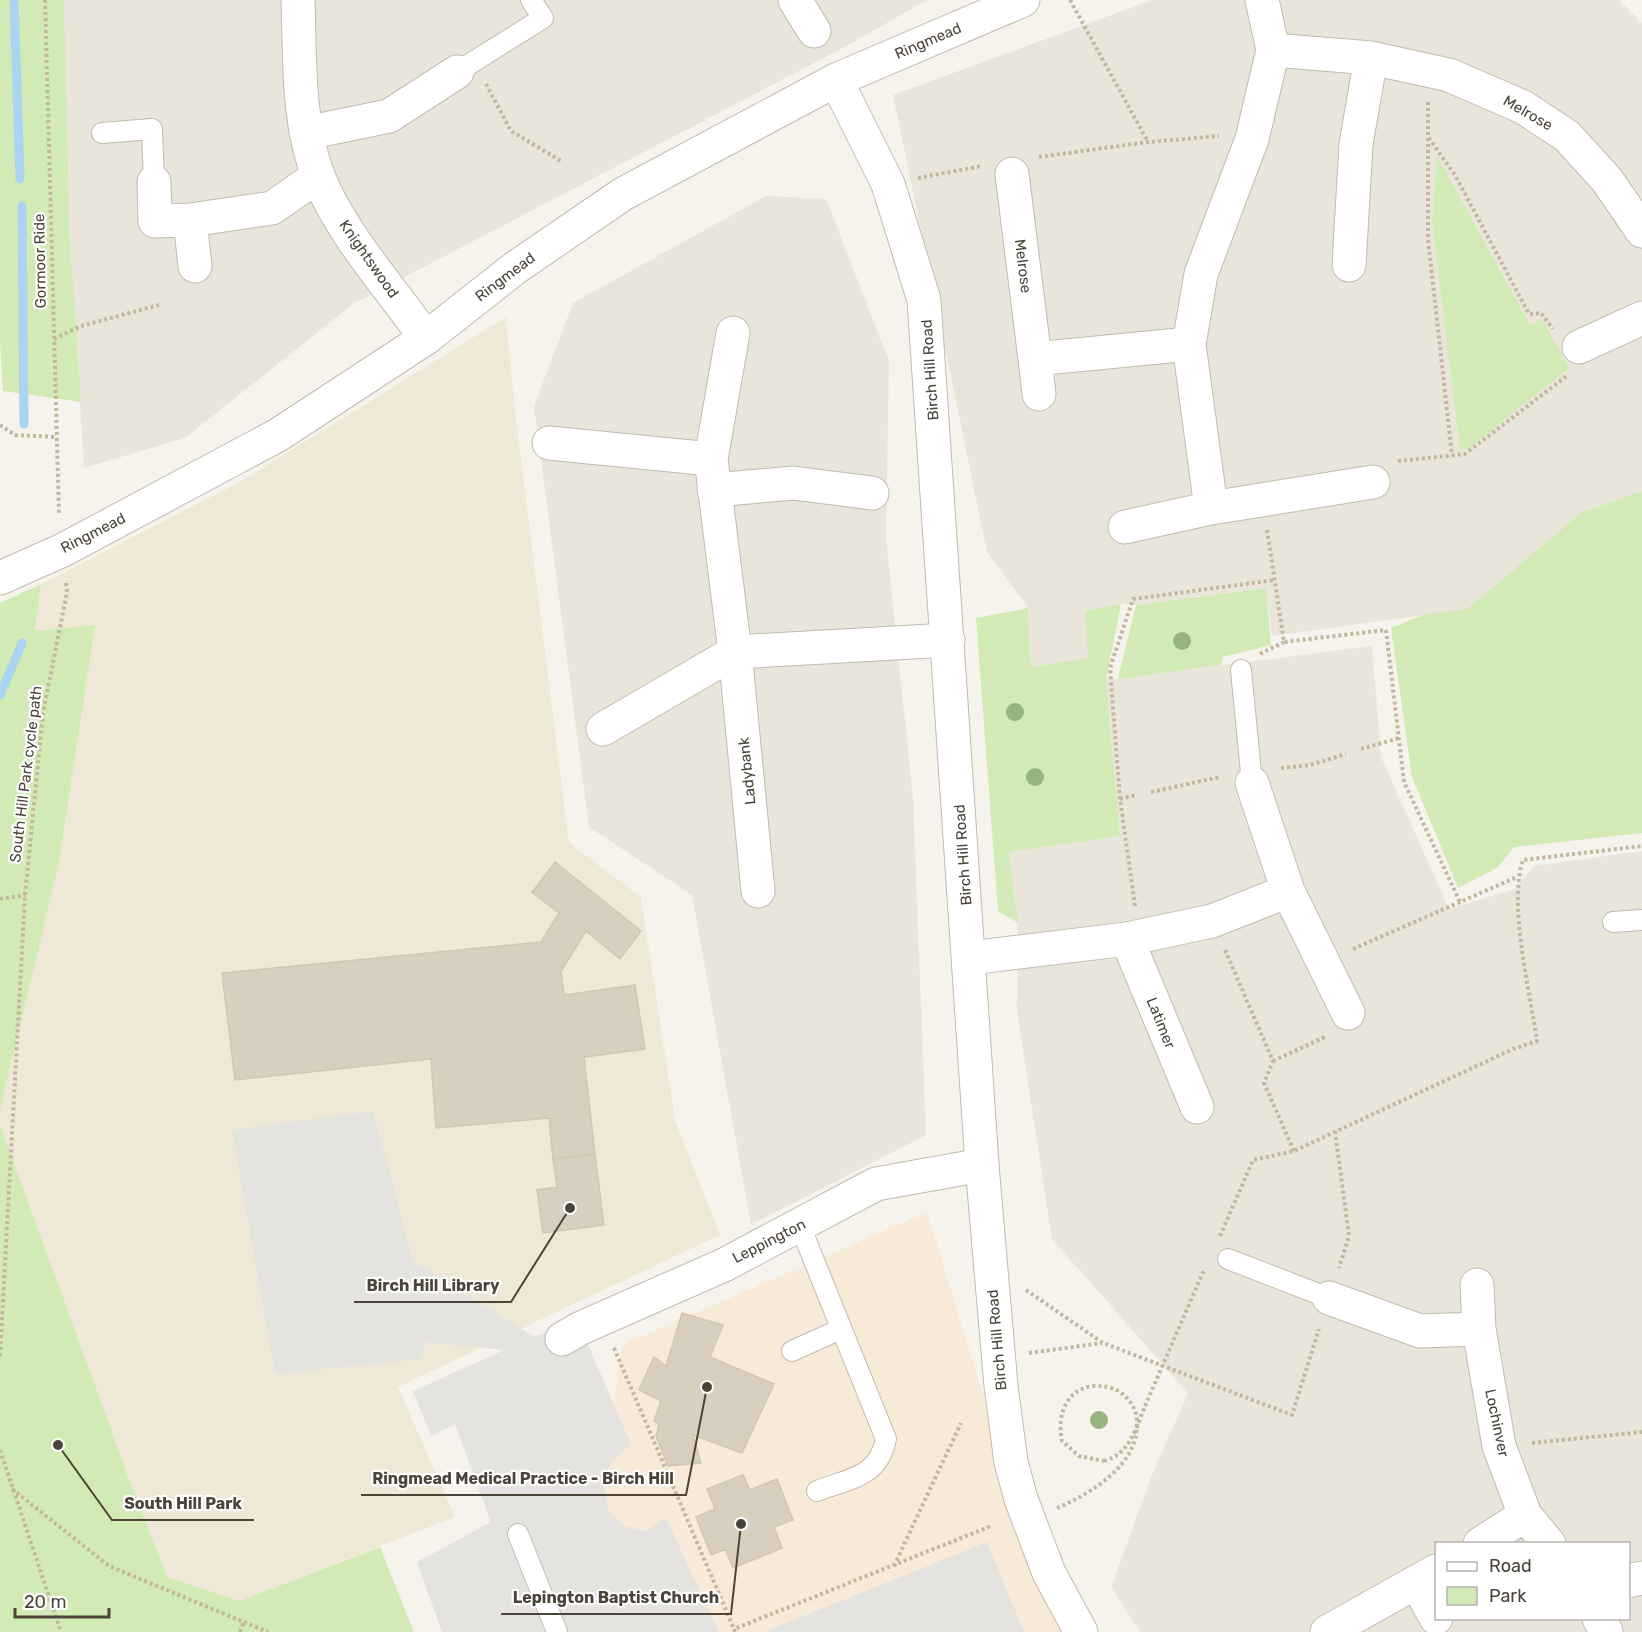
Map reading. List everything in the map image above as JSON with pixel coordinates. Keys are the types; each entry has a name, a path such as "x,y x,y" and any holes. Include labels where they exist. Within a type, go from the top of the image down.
{"street":[{"name":"Knightswood","path":"298,0 301,85 306,133 318,176 333,208 426,338"},
{"path":"795,0 814,31"},
{"name":"Ringmead","path":"0,578 63,550 278,435 426,338 515,268 623,194 836,80 1023,0"},
{"path":"1211,508 1189,344 1201,274 1253,134 1273,50 1262,0"},
{"name":"Melrose","path":"1273,50 1371,58 1449,75 1524,107 1567,136 1607,180 1642,231"},
{"path":"1349,265 1356,144 1371,58"},
{"path":"306,133 389,116 466,67"},
{"name":"Birch Hill Road","path":"836,80 888,184 924,300 970,958 982,1165 1001,1386 1011,1462 1021,1499 1049,1572 1081,1632"},
{"name":"Melrose","path":"1011,166 1039,394"},
{"path":"154,182 155,221 190,220 272,208 318,176"},
{"path":"190,220 195,266"},
{"path":"1572,351 1642,318"},
{"name":"Ladybank","path":"733,333 712,474 735,651 758,891"},
{"path":"1035,359 1189,344"},
{"path":"549,443 712,474 872,493"},
{"path":"1125,527 1211,508 1373,482"},
{"path":"603,729 735,651 948,640"},
{"path":"1252,783 1288,891 1325,962 1348,1013"},
{"path":"970,958 1133,938 1212,921 1288,891"},
{"name":"Latimer","path":"1133,938 1197,1107"},
{"name":"Leppington","path":"561,1339 724,1265 876,1184 982,1165"},
{"name":"Lochinver","path":"1477,1285 1479,1329 1499,1446 1525,1515 1547,1542"},
{"path":"1329,1298 1420,1331 1479,1329"},
{"path":"1482,1542 1525,1515"},
{"path":"1327,1632 1427,1577 1435,1610"}],"lane":[{"path":"466,67 543,18 531,0"},
{"path":"102,133 152,129 154,182"},
{"path":"1241,670 1252,783"},
{"path":"1613,922 1642,920"},
{"path":"800,1226 886,1439 882,1456 872,1469 817,1491"},
{"path":"1228,1259 1329,1298"},
{"path":"792,1350 841,1329"},
{"path":"518,1534 557,1632"}],"path":[{"path":"40,0 45,2"},
{"path":"1070,0 1148,142"},
{"name":"Gormoor Ride","path":"45,2 59,521"},
{"path":"466,67 511,131 561,161"},
{"path":"1418,97 1428,98 1428,239 1452,455"},
{"path":"888,184 1011,166 1148,142 1253,134"},
{"path":"1373,482 1383,463 1465,454 1572,351 1541,313 1529,314 1455,175 1428,137"},
{"path":"54,339 81,326 159,305"},
{"path":"0,425 15,435 56,437"},
{"path":"1262,500 1284,642 1386,630 1404,782 1460,902"},
{"path":"1133,938 1110,668 1133,599 1275,580"},
{"name":"South Hill Park cycle path","path":"0,1356 25,896 43,713 67,592"},
{"path":"1361,749 1399,738"},
{"path":"1120,799 1136,795"},
{"path":"1217,1242 1253,1160 1293,1151 1513,1049 1538,1041 1522,937 1517,877 1522,860 1642,846"},
{"path":"1325,962 1517,877"},
{"path":"0,898 25,896"},
{"path":"1212,921 1273,1061"},
{"path":"1293,1151 1264,1083 1273,1061 1353,1024 1348,1013"},
{"path":"1020,1286 1103,1343 1160,1367 1292,1415 1349,1236 1335,1131"},
{"path":"1051,1510 1080,1498 1113,1473 1123,1463 1137,1434 1137,1414 1127,1398 1112,1388 1086,1387 1075,1392 1066,1401 1061,1416 1062,1441 1078,1456 1104,1461 1116,1458 1125,1449 1145,1406 1160,1367 1208,1262"},
{"path":"1028,1353 1103,1343"},
{"path":"613,1347 735,1631 991,1526"},
{"path":"894,1566 961,1424"},
{"path":"1499,1446 1642,1432"},
{"path":"0,1450 61,1632"},
{"path":"12,1489 109,1566 268,1632"},
{"path":"240,1632 243,1623"}],"shaded area":[{"path":"64,0 927,0 843,48 353,304 185,438 84,468 70,238"},
{"path":"1152,0 1619,0 1642,23 1642,491 1582,512 1467,609 1272,636 1266,588 1136,605 1121,604 1088,658 1031,667 1028,608 987,552 893,95"},
{"path":"766,196 826,199 889,361 886,537 913,799 926,1135 751,1225 692,895 589,827 534,406 573,303"},
{"path":"506,317 514,401 569,843 641,897 675,1120 720,1235 398,1387 455,1517 240,1601 167,1577 76,1340 0,1126 0,884 41,584 240,482"},
{"path":"1372,646 1381,757 1449,909 1515,889 1534,866 1642,851 1642,1632 1140,1632 1111,1587 1152,1475 1188,1393 1052,1239 1017,1011 1018,923 1009,852 1120,836 1106,680"},
{"path":"373,1111 413,1261 533,1336 579,1324 631,1444 610,1463 604,1486 609,1511 624,1526 644,1531 666,1518 719,1632 442,1632 417,1562 491,1522 455,1424 431,1436 413,1391 504,1350 425,1342 422,1359 275,1374 232,1130"},
{"path":"927,1212 1050,1613 1064,1632 580,1632 622,1345"},
{"path":"987,1542 1024,1632 764,1632"}],"green space":[{"path":"0,0 64,0 70,238 81,402 3,391 0,344"},
{"path":"1437,156 1530,325 1542,319 1569,368 1468,449 1460,449 1432,222"},
{"path":"1642,491 1642,833 1514,847 1497,868 1458,888 1412,777 1391,628 1425,614 1467,609 1582,512"},
{"path":"41,584 35,631 95,625 59,862 0,1110 0,603"},
{"path":"1266,588 1271,645 1223,657 1221,665 1118,679 1136,605"},
{"path":"1121,604 1106,680 1120,836 1009,852 1018,923 998,911 976,618 1028,608 1031,667 1088,658 1085,611"},
{"path":"0,1125 167,1577 240,1601 380,1547 414,1632 0,1632"}],"building":[{"path":"555,862 641,931 620,959 586,931 561,971 564,995 635,985 645,1049 584,1057 595,1154 553,1159 549,1118 436,1128 431,1059 235,1080 222,973 541,942 559,913 532,892"},
{"path":"595,1154 604,1225 543,1233 537,1190 557,1187 553,1159"},
{"path":"682,1313 723,1325 710,1357 774,1384 742,1453 693,1435 701,1463 668,1466 656,1436 659,1424 654,1421 661,1401 639,1390 654,1357 666,1366"},
{"path":"743,1475 750,1490 777,1479 793,1520 774,1527 782,1548 733,1568 725,1549 711,1555 696,1517 715,1509 707,1489"}],"waterway":[{"path":"14,0 20,179"},
{"path":"22,206 24,424"},
{"path":"0,695 22,643"}],"place":[{"name":"Birch Hill Library","path":"570,1208"},
{"name":"Ringmead Medical Practice - Birch Hill","path":"707,1387"},
{"name":"South Hill Park","path":"58,1445"},
{"name":"Lepington Baptist Church","path":"741,1524"}]}
